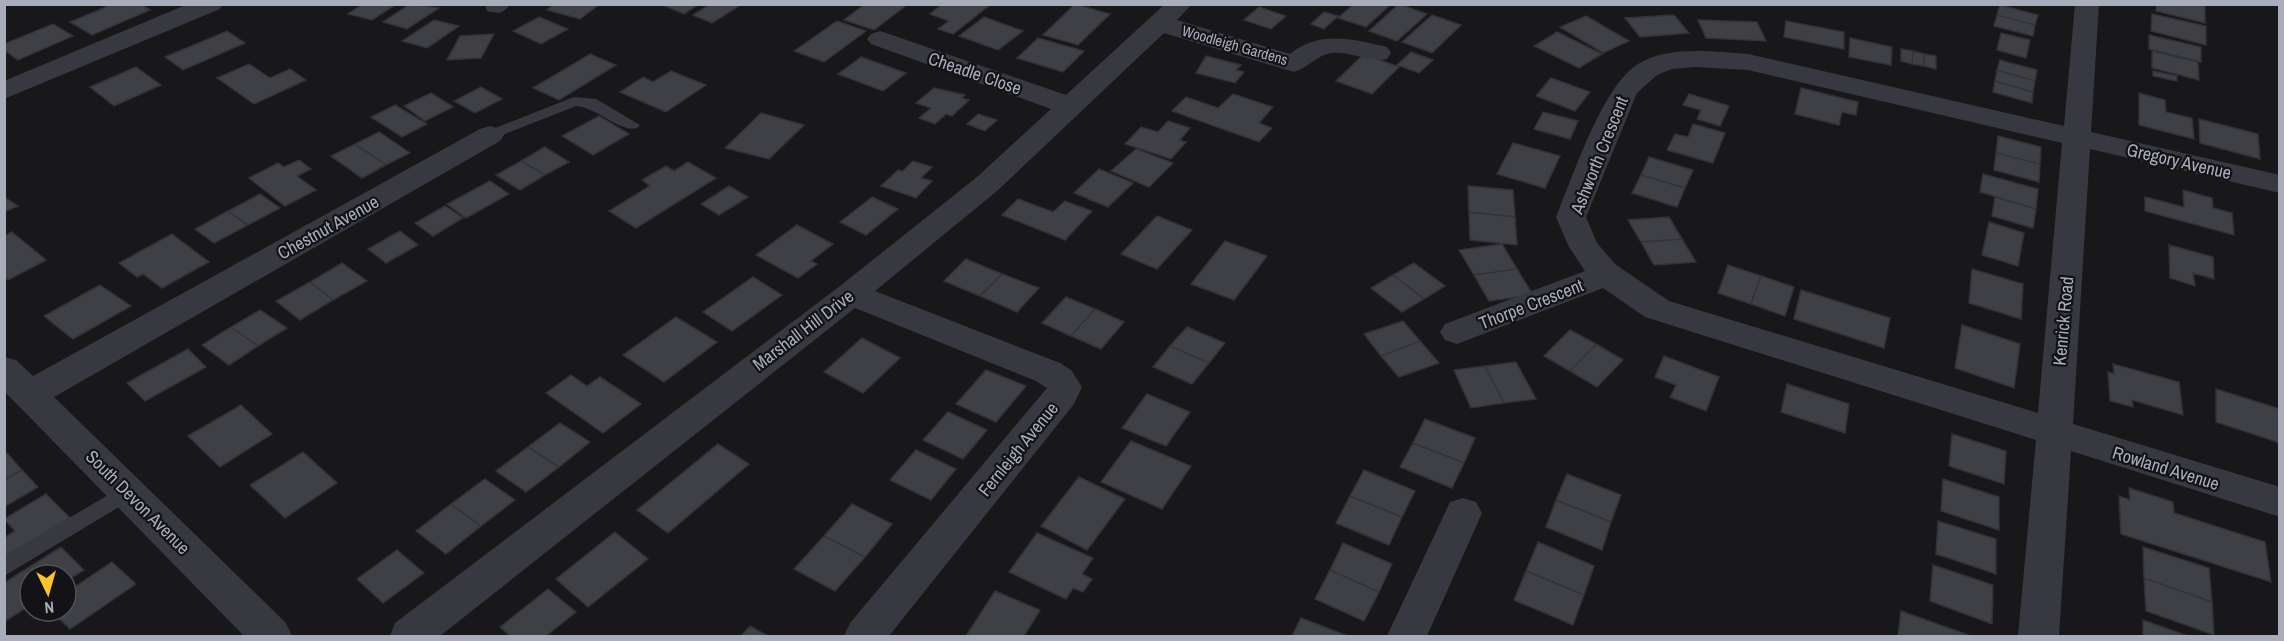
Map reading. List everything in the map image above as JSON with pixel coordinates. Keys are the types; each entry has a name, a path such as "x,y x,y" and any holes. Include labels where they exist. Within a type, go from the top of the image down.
{"street":[{"path":"4,91 211,4"},
{"name":"Kenrick Road","path":"2039,636 2053,434 2079,138 2087,4"},
{"name":"Woodleigh Gardens","path":"1169,14 1294,64 1308,50 1321,46 1351,46 1378,53"},
{"name":"Marshall Hill Drive","path":"410,636 851,294 987,184 1169,14"},
{"name":"Cheadle Close","path":"880,39 1070,106"},
{"name":"Ashworth Crescent","path":"2053,434 1657,309 1605,275 1585,251 1571,217 1625,90 1648,69 1668,62 1723,59 1748,62 2079,138"},
{"name":"Chestnut Avenue","path":"17,381 490,135"},
{"name":"Gregory Avenue","path":"2079,138 2280,184"},
{"name":"Thorpe Crescent","path":"1457,333 1605,275"},
{"name":"Fernleigh Avenue","path":"851,294 1048,372 1059,379 1065,387 1062,395 865,636"},
{"name":"South Devon Avenue","path":"17,381 271,636"},
{"name":"Rowland Avenue","path":"2053,434 2280,502"},
{"path":"1407,636 1462,513"}],"lane":[{"name":"Chestnut Avenue","path":"490,135 574,101 591,102 632,125"},
{"path":"4,567 127,492"}],"building":[{"path":"103,4 140,4 150,10 92,35 70,22 106,7"},
{"path":"363,4 397,4 372,20 348,14"},
{"path":"410,4 439,8 407,29 383,22"},
{"path":"554,4 600,4 580,19 547,10"},
{"path":"667,4 699,4 684,14 665,6"},
{"path":"710,4 742,4 712,23 693,15"},
{"path":"865,4 908,4 874,30 844,20"},
{"path":"942,4 991,4 953,34 938,29 949,21 930,14"},
{"path":"1075,4 1110,14 1078,45 1043,35"},
{"path":"1354,4 1391,4 1366,27 1338,18"},
{"path":"1399,4 1427,14 1397,41 1369,31"},
{"path":"2157,4 2205,4 2205,23 2156,11"},
{"path":"2000,5 2038,15 2035,25 1997,15"},
{"path":"1259,7 1286,16 1271,29 1244,20"},
{"path":"1324,12 1338,16 1324,29 1311,24"},
{"path":"2152,14 2206,26 2206,45 2151,31"},
{"path":"1432,15 1461,25 1432,53 1402,42"},
{"path":"1674,15 1689,33 1640,37 1625,18"},
{"path":"1997,15 2035,25 2033,36 1994,26"},
{"path":"1586,16 1629,41 1603,53 1560,27"},
{"path":"539,17 568,29 541,44 513,31"},
{"path":"984,17 1023,31 998,50 959,36"},
{"path":"434,20 459,26 427,48 402,41"},
{"path":"1698,20 1757,22 1766,41 1706,38"},
{"path":"837,21 866,31 824,62 794,51"},
{"path":"1786,21 1844,32 1844,49 1784,37"},
{"path":"53,24 73,36 18,60 4,50 4,44"},
{"path":"227,31 245,43 183,70 165,57"},
{"path":"1557,32 1602,54 1579,68 1534,46"},
{"path":"2001,33 2030,40 2026,58 1997,50"},
{"path":"494,34 481,58 447,60 460,36"},
{"path":"2149,35 2201,47 2201,62 2149,49"},
{"path":"1038,38 1084,51 1063,72 1017,58"},
{"path":"1850,38 1892,47 1891,65 1849,57"},
{"path":"1901,49 1913,51 1912,64 1901,61"},
{"path":"1913,51 1924,54 1924,66 1912,64"},
{"path":"2152,51 2198,62 2199,80 2152,68"},
{"path":"1411,52 1433,60 1419,73 1397,65"},
{"path":"590,54 616,65 559,100 533,88"},
{"path":"1364,54 1399,67 1372,94 1336,81"},
{"path":"1924,54 1936,56 1936,69 1924,66"},
{"path":"1206,56 1241,65 1236,70 1244,72 1235,83 1196,73"},
{"path":"861,57 906,73 883,91 838,74"},
{"path":"2000,60 2037,70 2035,81 1997,70"},
{"path":"249,64 270,78 290,69 306,80 254,104 217,78"},
{"path":"136,67 161,85 114,106 90,87"},
{"path":"1997,70 2035,81 2033,92 1995,81"},
{"path":"671,71 706,85 666,112 620,92 643,77 653,82"},
{"path":"2153,71 2177,76 2177,81 2153,76"},
{"path":"1551,78 1590,92 1575,111 1536,96"},
{"path":"1995,81 2033,92 2032,103 1993,92"},
{"path":"481,87 502,99 475,113 454,101"},
{"path":"934,88 965,95 962,98 969,100 952,116 946,114 935,124 919,118 931,108 916,103"},
{"path":"1801,88 1858,102 1856,115 1842,112 1839,125 1795,114"},
{"path":"431,93 453,107 425,121 404,106"},
{"path":"2139,93 2165,100 2166,112 2192,118 2194,139 2139,125"},
{"path":"1233,94 1273,107 1259,123 1272,128 1259,142 1172,111 1186,97 1218,108"},
{"path":"1689,94 1729,106 1720,126 1697,119 1701,110 1683,105"},
{"path":"395,105 427,124 402,137 371,117"},
{"path":"1543,112 1578,121 1570,139 1534,129"},
{"path":"761,113 804,125 769,159 725,148"},
{"path":"978,114 997,120 985,131 967,124"},
{"path":"599,116 629,134 593,155 562,136"},
{"path":"2199,119 2258,134 2260,159 2200,143"},
{"path":"1168,121 1190,128 1180,140 1186,142 1171,159 1125,144 1141,127 1158,132"},
{"path":"1693,124 1725,133 1713,163 1667,150 1675,134 1688,137"},
{"path":"379,132 410,153 386,165 355,144"},
{"path":"1998,136 2041,147 2040,164 1996,153"},
{"path":"1513,143 1560,156 1545,188 1497,174"},
{"path":"355,144 386,165 362,178 331,156"},
{"path":"545,147 569,162 545,175 521,161"},
{"path":"1136,149 1173,163 1149,187 1111,171"},
{"path":"1996,153 2040,164 2039,182 1994,170"},
{"path":"1649,157 1693,170 1685,188 1641,175"},
{"path":"299,160 311,169 297,176 316,190 285,206 249,178 278,163 284,167"},
{"path":"521,161 545,175 520,190 496,175"},
{"path":"913,161 932,167 921,178 932,181 916,198 881,186 898,170 903,171"},
{"path":"688,162 716,178 636,228 609,211 650,186 642,180 666,166 674,171"},
{"path":"1099,169 1133,183 1108,207 1074,193"},
{"path":"1983,174 2038,189 2036,209 1980,192"},
{"path":"1641,175 1685,188 1677,207 1632,193"},
{"path":"490,181 509,194 466,218 447,204"},
{"path":"729,186 748,197 719,215 701,204"},
{"path":"1468,186 1513,190 1515,217 1469,212"},
{"path":"2183,190 2212,198 2213,208 2232,213 2234,235 2145,211 2145,197 2184,207"},
{"path":"260,194 280,208 248,225 228,211"},
{"path":"4,197 18,206 4,212"},
{"path":"872,197 898,209 866,235 840,222"},
{"path":"1995,197 2036,209 2033,228 1992,216"},
{"path":"1018,199 1053,212 1065,201 1092,211 1065,240 1002,215"},
{"path":"445,206 463,218 433,236 415,223"},
{"path":"228,211 248,225 214,243 195,229"},
{"path":"1469,212 1515,217 1517,245 1470,240"},
{"path":"1157,216 1192,230 1157,269 1121,254"},
{"path":"1669,217 1682,239 1641,242 1628,220"},
{"path":"1989,222 2024,233 2018,266 1982,255"},
{"path":"797,225 833,244 811,261 817,264 798,278 756,255"},
{"path":"400,231 418,245 386,263 368,249"},
{"path":"12,232 46,260 8,280 4,276 4,236"},
{"path":"172,234 209,262 162,288 143,274 137,277 119,263"},
{"path":"1682,239 1696,262 1654,265 1641,242"},
{"path":"1225,241 1267,256 1234,300 1191,284"},
{"path":"1502,244 1517,269 1474,275 1459,250"},
{"path":"2169,245 2213,257 2214,279 2193,273 2195,286 2170,278"},
{"path":"966,259 1002,274 980,296 944,281"},
{"path":"342,263 367,281 333,300 310,282"},
{"path":"1414,263 1445,286 1424,299 1393,275"},
{"path":"1728,265 1761,276 1751,304 1718,293"},
{"path":"1517,269 1533,295 1489,301 1474,275"},
{"path":"1972,269 2023,284 2021,319 1969,303"},
{"path":"1002,274 1039,288 1017,312 980,296"},
{"path":"1393,275 1424,299 1402,312 1371,288"},
{"path":"1761,276 1794,287 1785,316 1751,304"},
{"path":"753,277 782,295 732,331 703,312"},
{"path":"310,282 333,300 300,320 276,301"},
{"path":"100,285 131,306 73,339 44,316"},
{"path":"1801,290 1890,318 1884,348 1794,319"},
{"path":"1066,297 1095,309 1071,336 1042,323"},
{"path":"1095,309 1124,322 1101,349 1071,336"},
{"path":"260,310 287,328 258,346 231,327"},
{"path":"676,317 717,342 664,382 623,355"},
{"path":"1403,321 1420,341 1381,356 1364,334"},
{"path":"1962,325 2020,344 2014,388 1955,368"},
{"path":"231,327 258,346 229,365 202,345"},
{"path":"1187,327 1225,343 1209,363 1170,346"},
{"path":"1570,330 1596,344 1570,371 1544,356"},
{"path":"862,338 900,358 863,393 824,372"},
{"path":"1420,341 1439,363 1399,377 1381,356"},
{"path":"1596,344 1623,360 1597,387 1570,371"},
{"path":"1170,346 1209,363 1192,384 1153,367"},
{"path":"188,349 206,367 145,401 127,383"},
{"path":"1664,356 1719,377 1706,411 1670,397 1676,385 1655,377"},
{"path":"1516,362 1536,399 1504,403 1485,366"},
{"path":"2113,364 2179,382 2183,415 2132,400 2133,407 2110,401 2108,372 2114,374"},
{"path":"1485,366 1504,403 1471,408 1454,370"},
{"path":"986,370 1026,386 996,422 956,404"},
{"path":"571,375 587,386 600,377 641,404 603,433 546,393"},
{"path":"1787,384 1849,404 1845,433 1781,412"},
{"path":"2216,389 2280,409 2280,443 2216,422"},
{"path":"1147,394 1190,412 1166,446 1122,428"},
{"path":"241,405 272,434 220,467 188,436"},
{"path":"948,412 987,430 963,459 923,440"},
{"path":"1425,419 1475,438 1464,463 1413,443"},
{"path":"560,423 590,442 559,467 528,447"},
{"path":"1952,434 2006,451 2004,484 1949,466"},
{"path":"1131,441 1191,466 1162,509 1101,482"},
{"path":"1413,443 1464,463 1452,488 1400,467"},
{"path":"718,444 749,464 668,533 637,510"},
{"path":"528,447 559,467 526,492 496,471"},
{"path":"916,450 956,469 931,500 890,480"},
{"path":"303,452 337,483 285,518 250,485"},
{"path":"7,453 22,470 4,480 4,454"},
{"path":"22,470 38,487 4,507 4,480"},
{"path":"1364,470 1415,491 1402,517 1350,496"},
{"path":"1567,474 1621,495 1611,522 1556,500"},
{"path":"1079,477 1125,499 1087,550 1041,526"},
{"path":"485,479 515,500 481,526 451,504"},
{"path":"1943,479 1999,497 1999,530 1941,511"},
{"path":"2129,488 2173,502 2174,513 2265,542 2271,582 2121,534 2119,496 2130,500"},
{"path":"46,494 70,518 4,559 4,538 15,531 4,519"},
{"path":"1350,496 1402,517 1389,545 1336,523"},
{"path":"1556,500 1611,522 1602,550 1546,527"},
{"path":"451,504 481,526 446,554 416,531"},
{"path":"852,504 892,524 865,557 824,536"},
{"path":"1938,521 1996,539 1996,574 1936,554"},
{"path":"615,532 648,559 588,607 556,579"},
{"path":"1037,533 1093,558 1082,574 1092,579 1083,592 1073,588 1066,599 1009,572"},
{"path":"824,536 865,557 835,591 794,569"},
{"path":"1538,542 1594,566 1584,595 1526,571"},
{"path":"1343,543 1392,564 1379,592 1330,570"},
{"path":"61,547 77,563 36,563"},
{"path":"2143,547 2209,568 2212,602 2144,578"},
{"path":"397,550 424,573 383,603 357,579"},
{"path":"112,562 136,584 70,629 64,623 78,623 78,585"},
{"path":"78,564 84,570 78,574"},
{"path":"1933,565 1993,585 1992,624 1930,601"},
{"path":"1330,570 1379,592 1364,621 1315,599"},
{"path":"1526,571 1584,595 1573,625 1514,600"},
{"path":"18,574 18,613 4,622 4,583"},
{"path":"2144,578 2212,602 2214,635 2146,611"},
{"path":"548,589 576,612 546,636 510,636 500,627"},
{"path":"995,591 1040,610 1024,636 966,636"},
{"path":"1901,611 1971,636 1898,636"},
{"path":"1301,618 1348,636 1292,636"},
{"path":"2143,620 2188,636 2143,636"},
{"path":"750,626 768,636 741,636"}]}
